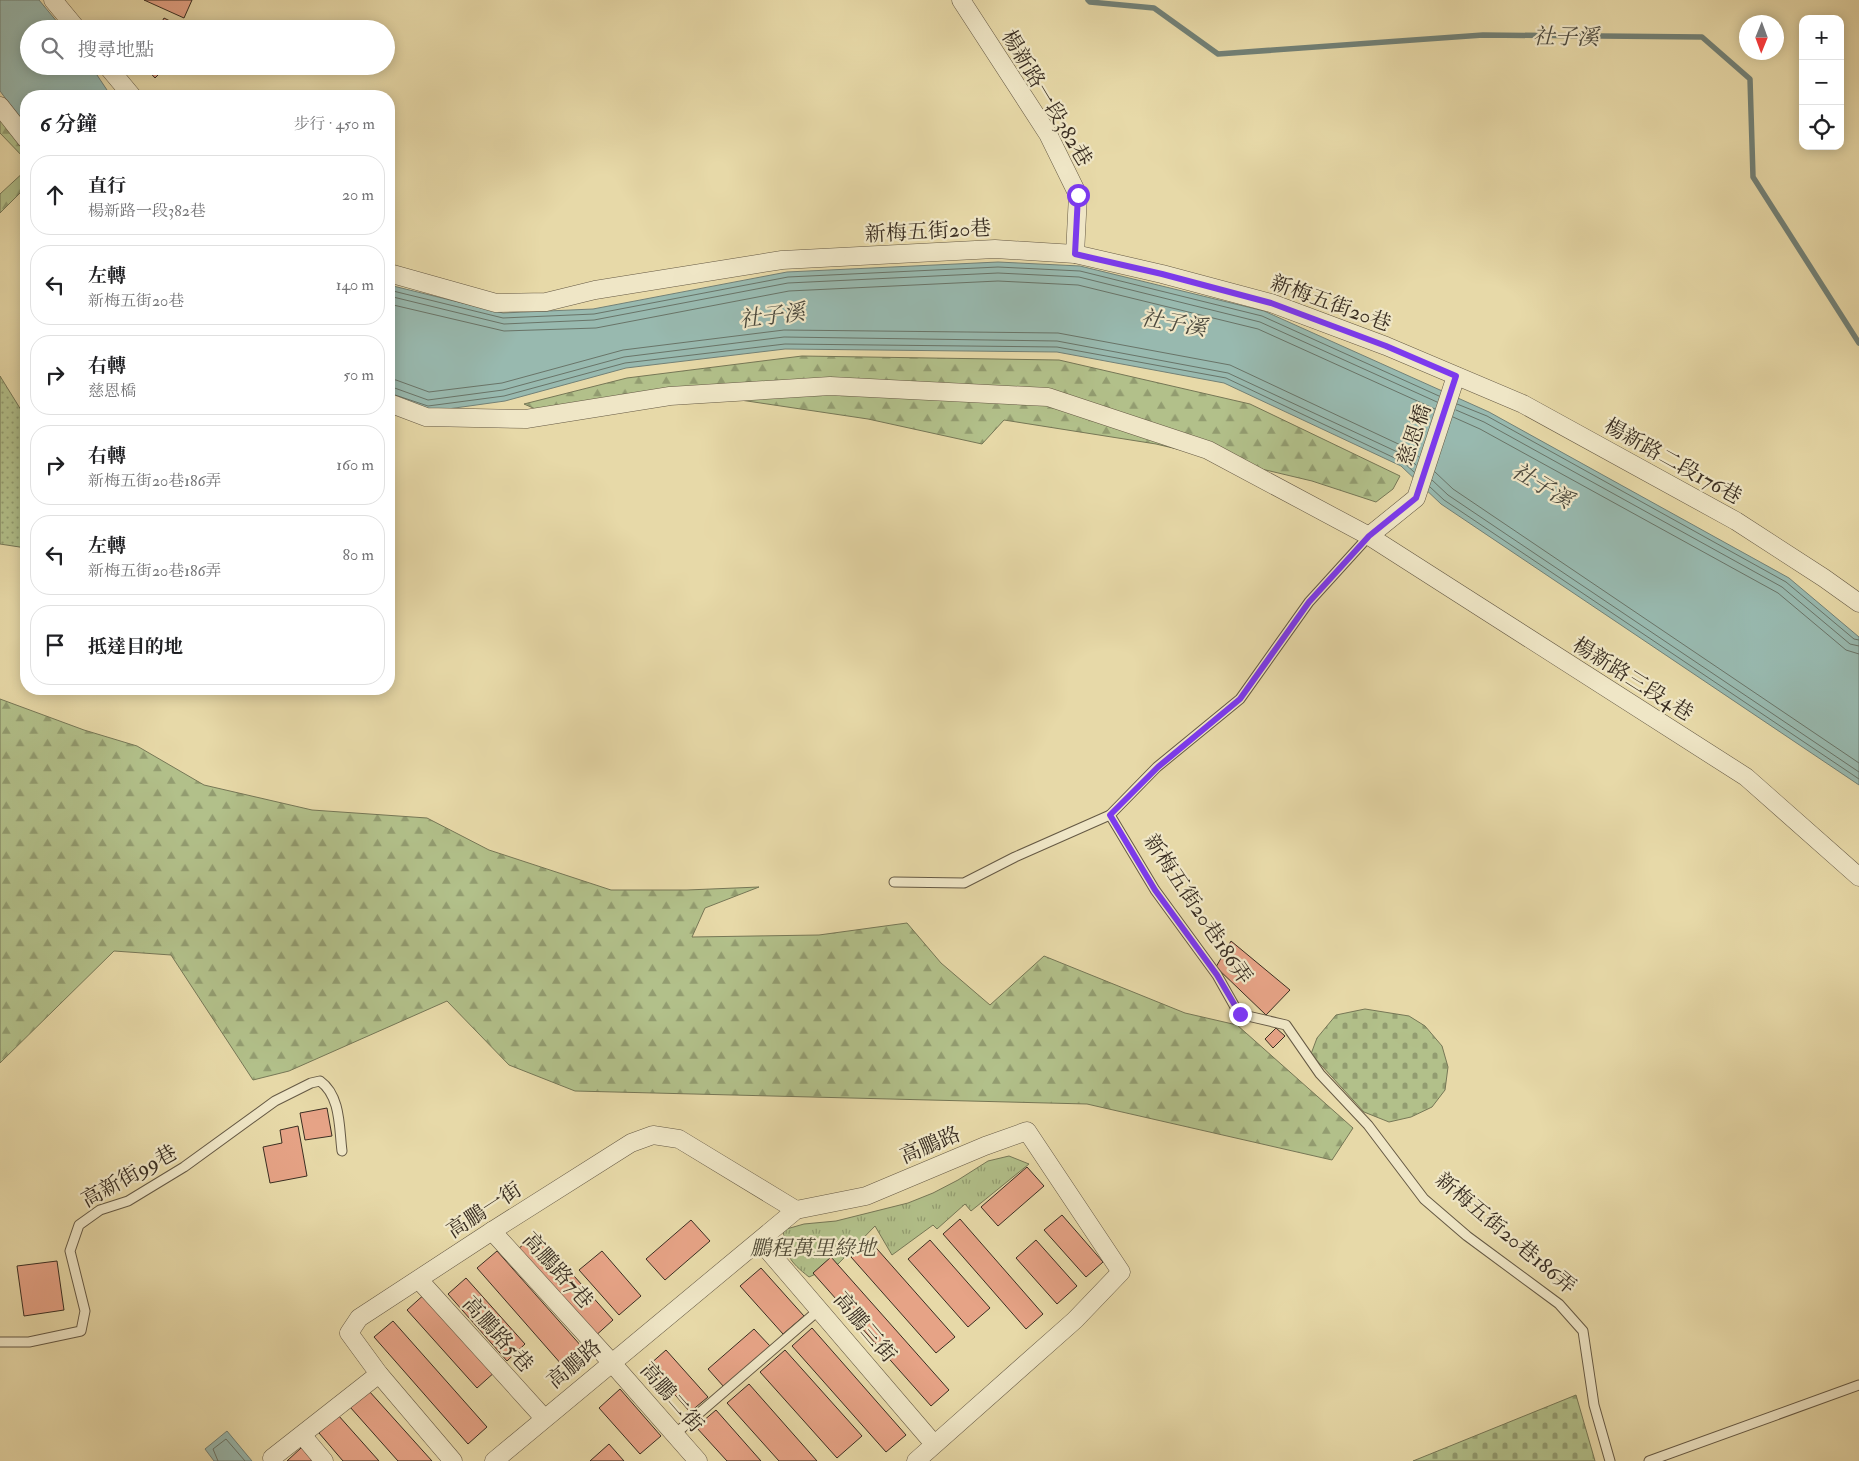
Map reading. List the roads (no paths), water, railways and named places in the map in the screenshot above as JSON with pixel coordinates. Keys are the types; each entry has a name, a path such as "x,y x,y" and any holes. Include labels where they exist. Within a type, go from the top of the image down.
{"street":[{"path":"53,0 70,20"},
{"name":"楊新路一段382巷","path":"961,0 1048,134 1078,195 1075,254"},
{"path":"115,75 127,90"},
{"path":"0,106 20,132"},
{"name":"新梅五街20巷","path":"395,275 496,303 546,302 595,290 782,260 995,249 1075,254 1162,274 1271,303 1386,346 1455,382"},
{"name":"慈恩橋","path":"1369,536 1416,498 1455,382"},
{"name":"楊新路二段176巷","path":"1455,382 1523,404 1736,521 1859,603"},
{"name":"楊新路三段4巷","path":"395,405 426,417 526,419 670,396 830,386 1048,397 1208,450 1369,536 1746,777 1859,877"},
{"name":"高鵬路","path":"494,1461 796,1210 866,1196 1026,1130 1121,1272 1075,1320 916,1461"},
{"name":"高鵬一街","path":"453,1461 379,1374 349,1332 359,1318 631,1143 653,1135 679,1139 796,1210"},
{"name":"高鵬路7巷","path":"492,1231 611,1362"},
{"name":"高鵬三街","path":"760,1241 934,1444"},
{"name":"高鵬路5巷","path":"419,1280 544,1418"},
{"name":"高鵬二街","path":"611,1362 698,1461"},
{"path":"272,1458 303,1436 379,1374"},
{"path":"303,1436 324,1461"}],"lane":[{"path":"894,882 964,883 1015,857 1110,815 1158,767 1240,699 1309,602 1369,536"},
{"name":"新梅五街20巷186弄","path":"1110,815 1155,890 1217,975 1240,1014 1286,1026 1320,1074 1368,1125 1424,1199 1468,1236 1559,1304 1583,1331 1594,1405 1610,1461"},
{"name":"高新街99巷","path":"0,1342 29,1342 81,1331 84,1311 70,1251 79,1225 100,1210 128,1201 184,1166 276,1101 311,1083 320,1082 328,1087 334,1098 342,1151"},
{"path":"675,1434 820,1309"},
{"path":"1649,1461 1859,1385"}],"water":[{"path":"0,0 39,0 56,20 20,20 20,75 97,75 107,90 20,90 20,118 0,91"},
{"path":"998,262 1080,266 1264,311 1489,412 1789,578 1859,637 1859,785 1441,504 1401,466 1224,383 1057,352 785,349 626,368 505,401 426,412 395,399 395,286 503,313 593,309 787,272"},
{"path":"227,1431 252,1461 214,1461 205,1449"}],"waterway":[{"name":"社子溪","path":"1088,0 1090,2 1154,8 1218,54 1483,35 1702,37 1750,79 1753,177 1859,343"}],"park label":[{"name":"鵬程萬里綠地","path":"813,1248"}]}
